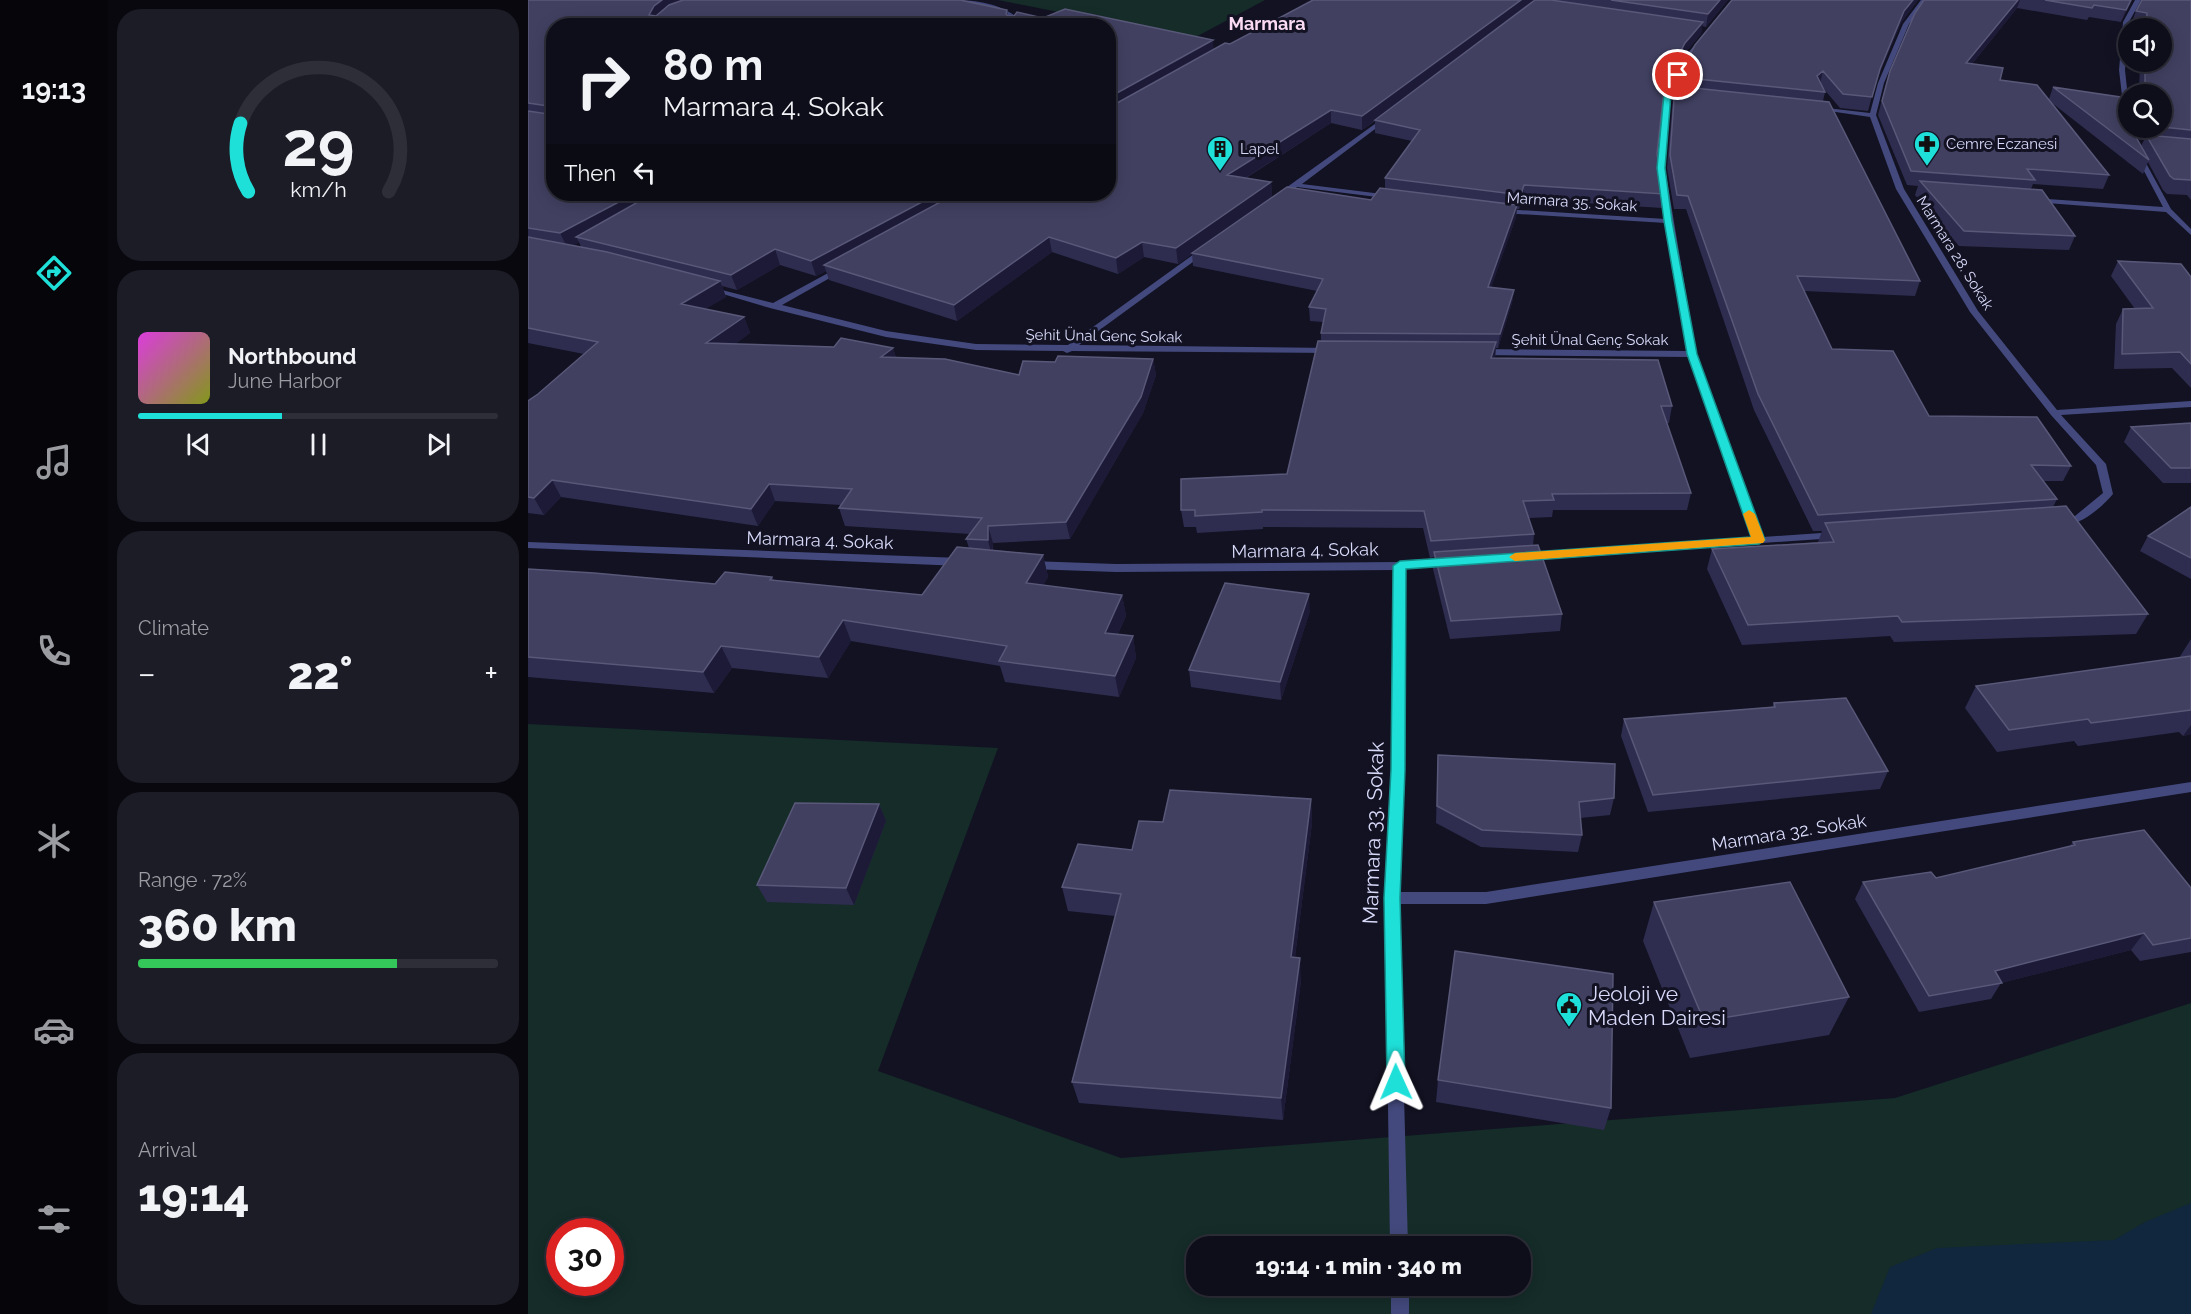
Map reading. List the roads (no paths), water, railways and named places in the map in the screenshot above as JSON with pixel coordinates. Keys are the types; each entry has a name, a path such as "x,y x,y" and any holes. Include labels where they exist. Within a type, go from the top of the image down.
{"street":[{"path":"957,0 999,9 1014,18"},
{"path":"1804,108 1873,115 1881,82 1906,24 1924,0"},
{"path":"2124,84 2122,70 2126,22 2138,0"},
{"path":"1709,30 1688,56 1668,94 1661,168 1668,221 1692,354 1759,540"},
{"path":"1668,94 1679,96"},
{"path":"1268,205 1394,113"},
{"name":"Marmara 28. Sokak","path":"1873,115 1900,189 1974,312 2054,413 2101,464 2108,494 2078,519 2042,521"},
{"path":"2131,143 2168,210 2191,233"},
{"path":"1296,185 1400,198"},
{"path":"1900,189 1912,190"},
{"path":"2029,199 2168,210"},
{"name":"Marmara 35. Sokak","path":"1492,210 1526,214 1668,221"},
{"path":"1068,350 1210,247"},
{"path":"773,306 854,261"},
{"name":"Şehit Ünal Genç Sokak","path":"706,288 886,334 976,347 1068,350 1345,351"},
{"name":"Şehit Ünal Genç Sokak","path":"1465,352 1692,354"},
{"path":"2054,413 2191,404"},
{"path":"1520,557 1853,534"},
{"name":"Marmara 4. Sokak","path":"528,545 975,562"},
{"name":"Marmara 4. Sokak","path":"1022,564 1116,568 1400,566 1460,561"},
{"name":"Marmara 33. Sokak","path":"1399,1236 1392,898 1398,770 1400,566"},
{"name":"Marmara 32. Sokak","path":"1392,898 1486,898 2191,787"},
{"path":"1400,1296 1400,1314"}],"waterway":[{"path":"1937,1314 2127,1305 2191,1268"}],"place":[{"name":"Cemre Eczanesi","path":"1927,167"},
{"name":"Lapel","path":"1220,172"},
{"name":"Jeoloji ve Maden Dairesi","path":"1569,1028"}],"district":[{"name":"Marmara","path":"1267,23"}]}
